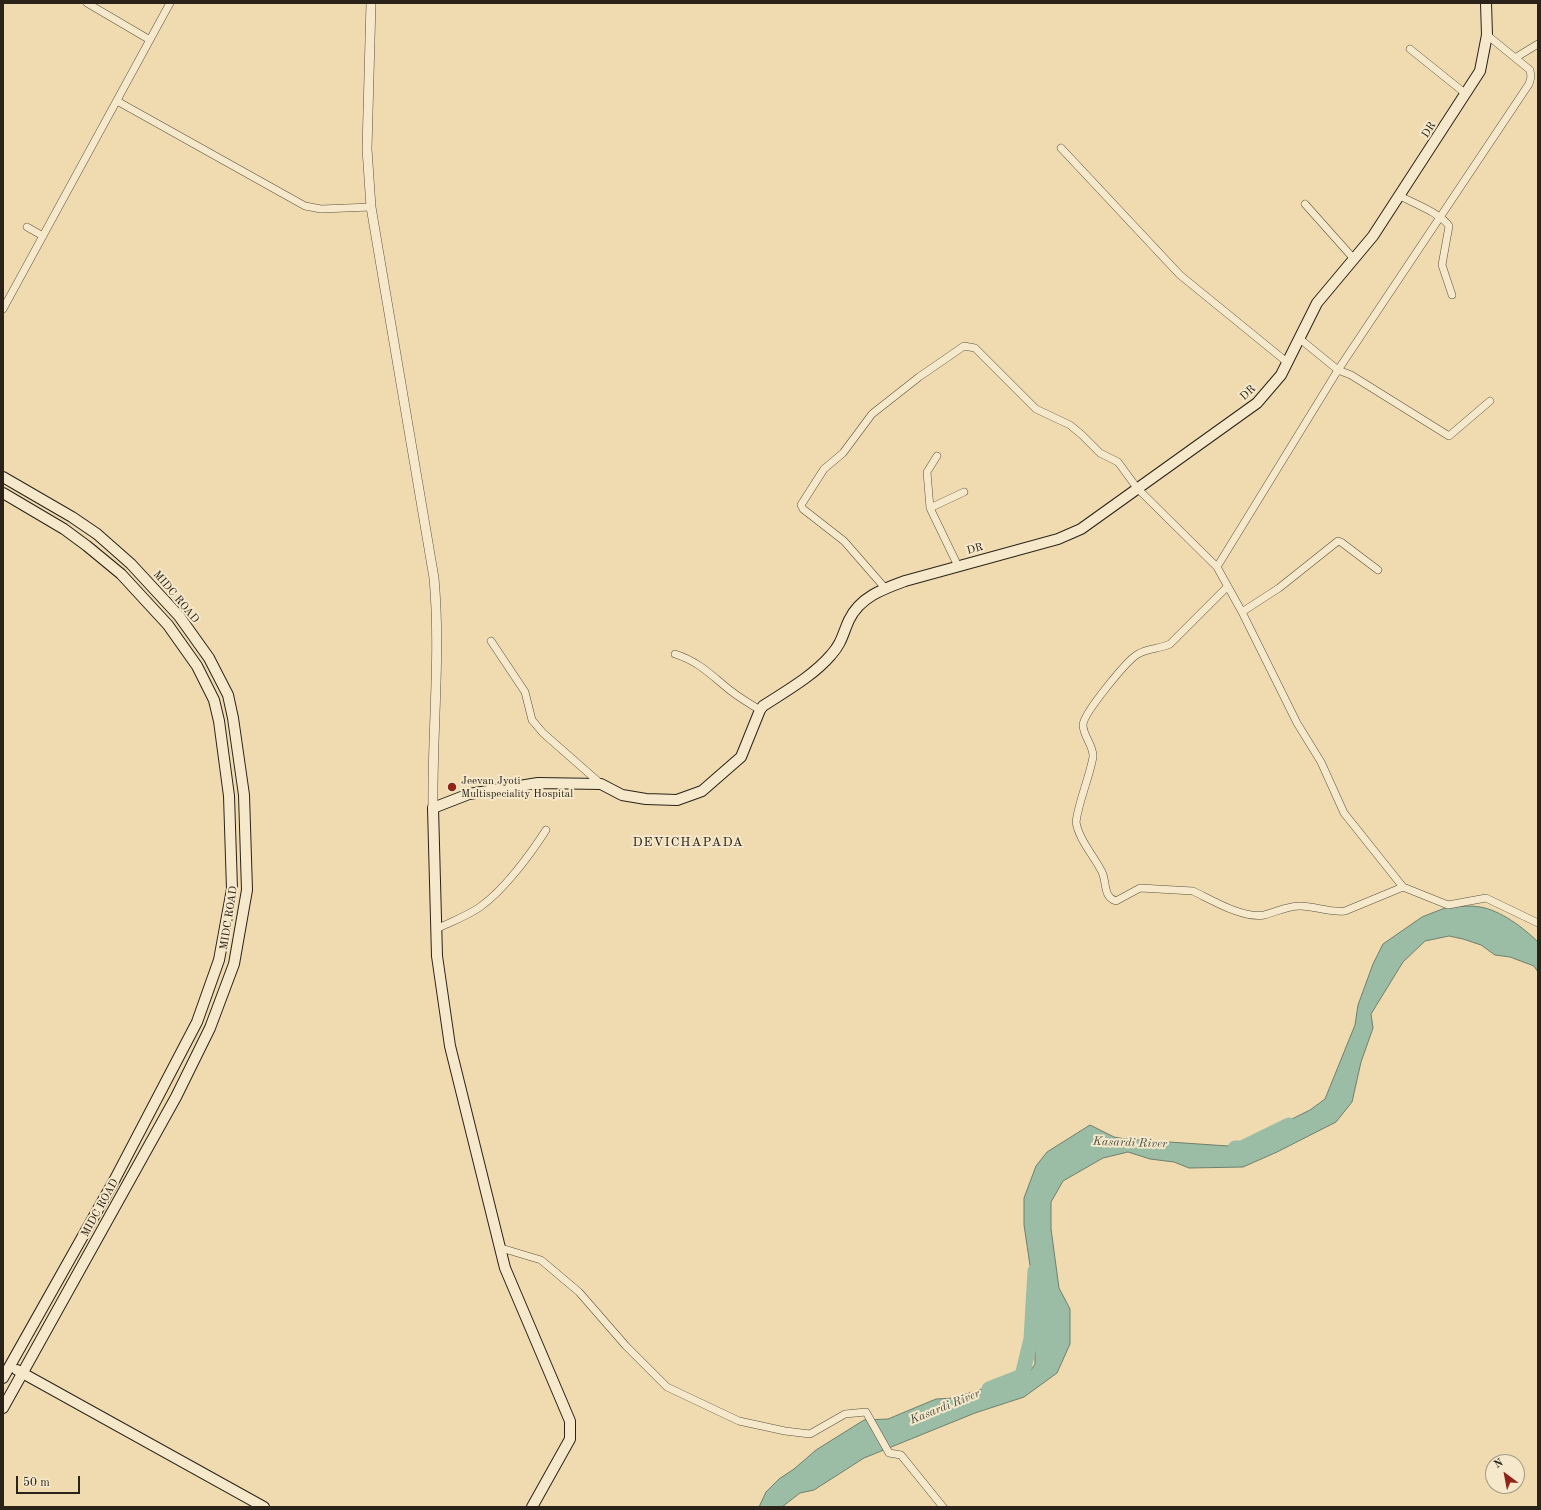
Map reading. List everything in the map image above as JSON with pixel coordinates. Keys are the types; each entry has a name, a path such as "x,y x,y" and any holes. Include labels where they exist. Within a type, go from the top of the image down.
{"main road":[{"name":"DR","path":"760,710 809,675 830,656 841,643 850,619 863,600 885,588 958,566 1058,539 1081,529 1257,403 1281,375 1317,303 1373,236 1480,71 1487,35 1486,3"},
{"name":"MIDC ROAD","path":"3,477 72,517 97,534 131,564 179,616 209,658 228,695 233,718 244,795 247,890 234,964 210,1028 176,1097 3,1408"},
{"name":"MIDC ROAD","path":"3,493 64,529 88,546 121,574 168,625 197,666 214,700 219,721 229,796 232,889 219,960 197,1022 119,1172 3,1378"},
{"path":"532,1507 570,1438 570,1420 505,1268 450,1046 437,956 433,808 470,794 538,783 601,784 622,795 646,799 678,800 702,791 741,757 760,710"},
{"path":"10,1366 264,1507"}],"street":[{"path":"87,3 150,40"},
{"path":"3,309 170,3"},
{"path":"371,3 367,149 371,208 434,578 438,616 432,754 433,808"},
{"path":"1217,567 1338,370 1529,84 1531,73 1487,35"},
{"path":"1515,58 1538,44"},
{"path":"1410,49 1466,94"},
{"path":"117,101 305,206 321,209 371,208"},
{"path":"1061,148 1180,275 1288,363"},
{"path":"1400,196 1440,217 1449,226 1442,265 1452,295"},
{"path":"1305,204 1354,259"},
{"path":"27,227 43,236"},
{"path":"1300,339 1338,370 1351,375 1449,436 1490,401"},
{"path":"885,588 852,548 803,509 801,505 824,469 843,453 872,414 919,377 964,346 975,348 1036,409 1070,426 1082,434 1100,453 1115,460 1137,488 1217,567 1242,612 1281,694 1321,762 1344,812 1403,887 1448,905 1486,898 1538,922"},
{"path":"938,456 927,472 930,508 958,566"},
{"path":"930,508 964,492"},
{"path":"1242,612 1279,588 1338,541 1378,570"},
{"path":"1227,587 1193,623 1170,644 1163,648 1142,652 1130,660 1091,707 1084,719 1084,729 1093,753 1076,822 1079,831 1101,871 1108,896 1116,901 1140,888 1185,889 1193,891 1245,914 1255,916 1297,906 1307,906 1337,912 1345,911 1403,887"},
{"path":"491,641 525,692 532,720 543,733 601,784"},
{"path":"675,654 690,659 711,673 731,691 760,710"},
{"path":"436,929 468,915 493,896 533,850 546,830"},
{"path":"501,1248 541,1260 579,1292 626,1346 667,1387 739,1421 785,1431 810,1434 845,1414 866,1412 889,1453 902,1454 943,1507"}],"water":[{"path":"1472,906 1488,909 1503,916 1526,931 1538,942 1538,972 1534,966 1510,957 1495,955 1481,945 1463,939 1449,936 1425,941 1403,962 1371,1014 1373,1028 1361,1062 1352,1102 1336,1122 1277,1152 1243,1167 1189,1168 1174,1162 1150,1159 1128,1152 1103,1158 1063,1181 1051,1202 1051,1229 1059,1288 1070,1309 1070,1344 1057,1373 1024,1397 975,1413 864,1458 814,1490 800,1493 782,1507 759,1507 766,1492 779,1479 794,1469 816,1450 864,1420 888,1419 936,1399 954,1398 1003,1382 1025,1379 1035,1364 1035,1344 1034,1292 1024,1225 1024,1198 1036,1166 1047,1152 1090,1125 1114,1137 1125,1139 1228,1146 1258,1142 1325,1099 1355,1025 1358,1005 1373,964 1383,944 1422,917 1448,907"}],"waterway":[{"name":"Kasardi River","path":"1235,1148 1242,1148 1289,1125"},
{"name":"Kasardi River","path":"989,1389 1022,1376 1031,1339 1035,1271"}],"place":[{"name":"Jeevan Jyoti Multispeciality Hospital","path":"452,787"}],"district":[{"name":"DEVICHAPADA","path":"688,843"}]}
